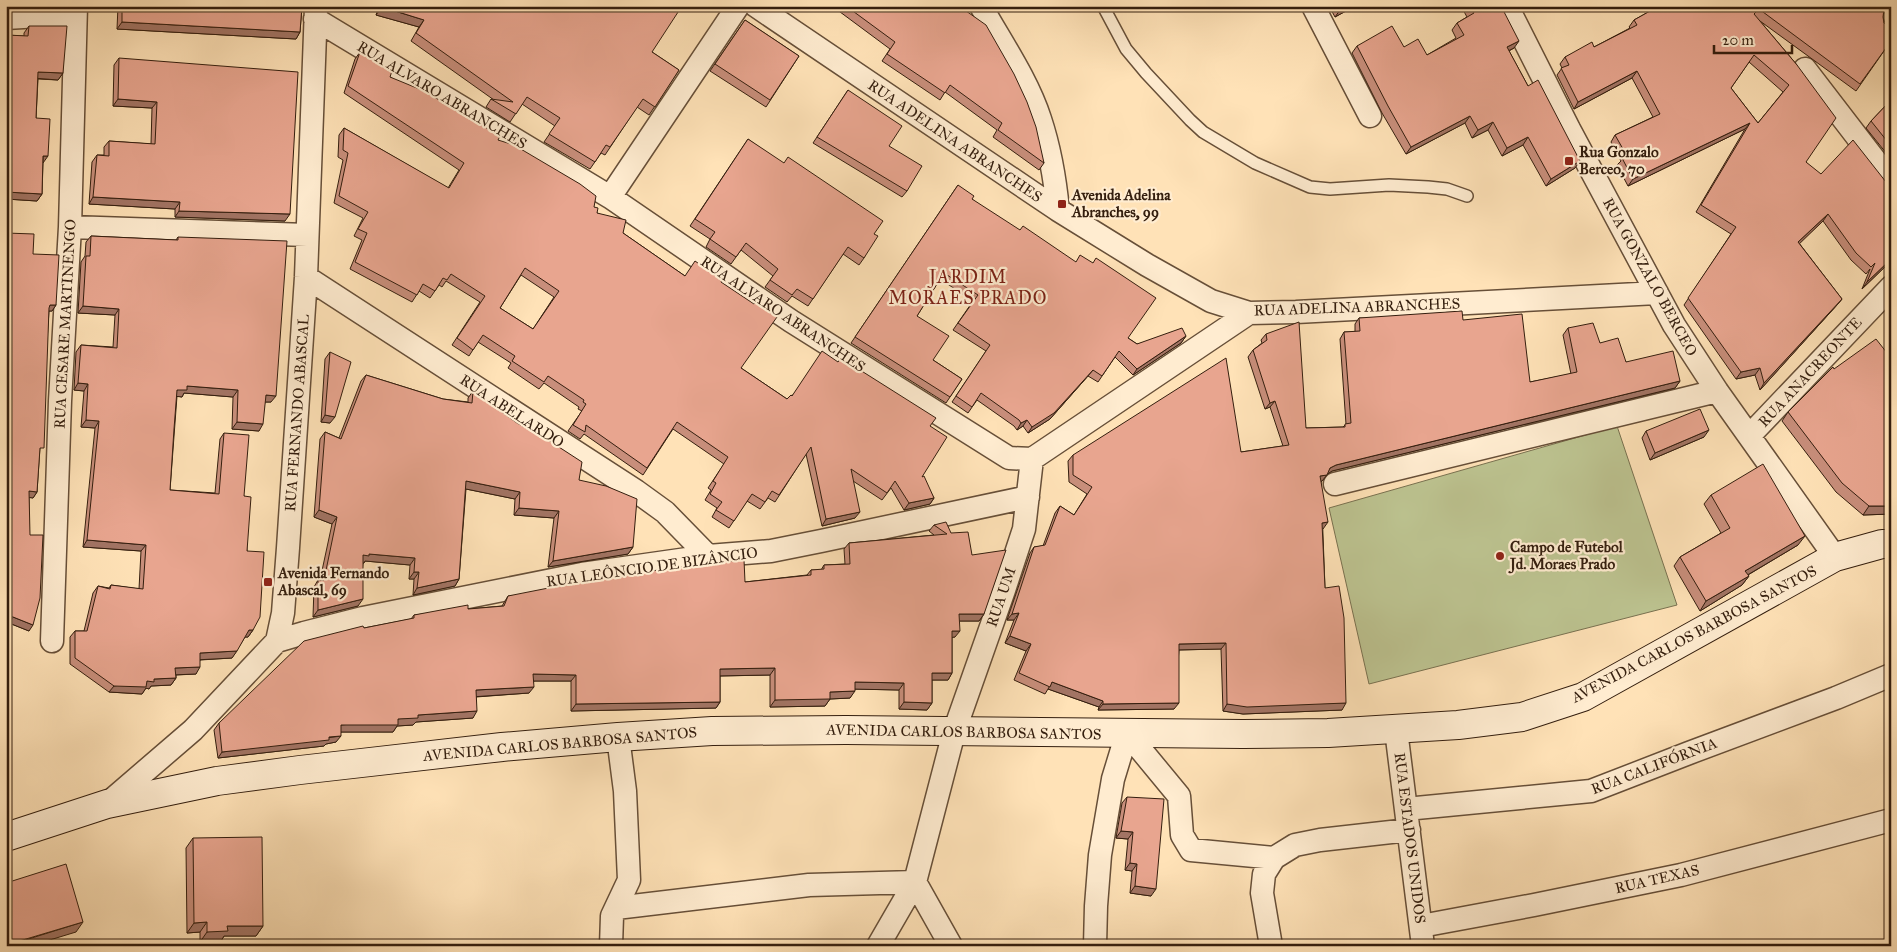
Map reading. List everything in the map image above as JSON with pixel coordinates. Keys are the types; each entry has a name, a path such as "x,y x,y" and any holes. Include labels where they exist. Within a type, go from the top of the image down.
{"main road":[{"name":"AVENIDA CARLOS BARBOSA SANTOS","path":"6,837 107,804 217,781 502,747 618,737 712,731 1243,734 1396,730 1522,717 1583,698 1836,557 1882,544 1891,544"}],"street":[{"path":"610,197 738,6"},
{"name":"RUA ADELINA ABRANCHES","path":"756,6 1058,210 1147,265 1211,301 1249,312 1296,312 1657,293"},
{"path":"981,6 1026,86 1040,117 1050,154 1058,210"},
{"path":"1313,6 1370,116"},
{"name":"RUA GONZALO BERCEO","path":"1507,6 1569,129 1674,325 1717,391 1836,557"},
{"path":"6,18 75,10"},
{"name":"RUA CESARE MARTINENGO","path":"52,641 60,400 70,227 75,10"},
{"name":"RUA ALVARO ABRANCHES","path":"316,12 610,197 791,321 995,450 1010,458 1032,460"},
{"name":"RUA FERNANDO ABASCAL","path":"277,641 283,613 306,277 316,12"},
{"path":"1805,69 1891,181"},
{"path":"70,227 307,235"},
{"name":"RUA ABELARDO","path":"306,277 643,496 665,512 708,556"},
{"name":"RUA ANACREONTE","path":"1750,436 1891,287"},
{"path":"1032,460 1249,312"},
{"path":"1335,484 1717,391"},
{"name":"RUA UM","path":"878,946 915,882 954,732 1024,529 1032,460"},
{"name":"RUA LEÔNCIO DE BIZÂNCIO","path":"277,641 364,618 519,586 582,574 708,556 771,550 1028,496"},
{"path":"107,804 193,730 277,641"},
{"name":"RUA CALIFÓRNIA","path":"1274,858 1295,845 1408,820 1591,791 1688,752 1836,698 1891,675"},
{"name":"RUA ESTADOS UNIDOS","path":"1396,730 1422,936"},
{"path":"1127,733 1179,796 1182,835 1191,850 1274,858 1264,874 1262,893 1271,946"},
{"path":"1095,946 1100,855 1112,779 1127,733"},
{"path":"611,946 612,916 629,880 625,791 618,737"},
{"path":"151,766 151,795"},
{"name":"RUA TEXAS","path":"1422,936 1534,905 1681,875 1891,820"},
{"path":"616,908 809,885 915,882 951,946"}],"lane":[{"path":"1103,6 1126,49 1190,120 1203,132 1255,163 1310,187 1330,189 1389,186 1428,187 1447,189 1468,196"}],"green space":[{"name":"Campo de Futebol Jd. Moraes Prado","path":"1617,426 1677,605 1369,684 1329,508"}],"building":[{"path":"122,6 302,6 300,32 122,22"},
{"path":"382,6 580,6 586,11 589,6 682,6 652,52 679,70 655,107 643,99 610,147 606,145 595,162 549,134 560,118 527,97 516,114 491,99 513,102 416,33 424,20"},
{"path":"846,6 959,6 986,25 1014,74 1027,102 1036,127 1044,163 998,130 1002,123 950,85 945,93 887,54 895,42"},
{"path":"1338,6 1347,6 1340,10"},
{"path":"1470,6 1501,6 1519,41 1507,47 1528,86 1538,80 1580,161 1551,179 1528,137 1507,148 1493,122 1478,130 1470,116 1411,147 1357,46 1392,26 1404,47 1418,39 1427,55 1464,35 1457,23 1474,13"},
{"path":"1659,6 1819,6 1822,10 1825,6 1887,6 1884,9 1883,17 1884,23 1891,29 1891,41 1860,84 1759,9 1754,14 1797,65 1836,118 1806,162 1821,174 1853,140 1891,186 1891,259 1867,282 1875,263 1871,267 1856,253 1828,214 1798,242 1842,299 1764,383 1760,368 1741,372 1688,298 1736,227 1701,205 1750,123 1633,179 1622,158 1627,156 1615,135 1660,114 1637,71 1578,102 1561,68 1569,65 1565,57 1592,42 1594,47 1637,25 1634,20","holes":["1754,55 1789,85 1758,123 1731,88"]},
{"path":"745,20 799,56 770,100 715,64"},
{"path":"29,26 67,26 63,73 38,72 36,118 50,119 48,156 43,156 42,194 6,192 6,35 28,36"},
{"path":"360,52 392,71 390,77 424,91 500,136 498,140 514,145 580,184 596,196 594,207 598,208 597,213 626,220 623,233 685,276 695,261 722,280 721,282 777,317 741,368 787,399 792,396 822,351 838,362 841,358 936,418 930,426 947,437 922,477 924,476 934,498 909,503 895,481 887,493 851,469 860,512 826,519 811,447 779,495 772,491 765,502 752,494 734,521 716,510 722,502 710,494 716,483 713,481 728,457 677,422 647,468 586,425 585,432 573,425 586,404 583,402 584,400 548,376 544,382 512,361 515,356 483,335 473,350 457,338 485,296 451,274 447,280 443,278 435,291 423,284 417,295 355,262 367,233 358,229 368,212 339,196 348,153 343,150 344,128 449,188 464,163 348,86","holes":["525,268 559,291 533,329 500,308"]},
{"path":"119,58 298,72 290,214 179,211 180,202 93,197 97,155 109,156 109,141 155,144 157,102 118,99"},
{"path":"848,90 902,126 889,146 922,166 907,191 817,137"},
{"path":"1891,100 1891,146 1871,121"},
{"path":"748,139 784,163 788,157 883,221 874,234 878,236 864,258 848,247 813,299 797,289 792,295 770,280 778,269 746,243 736,257 710,239 715,232 695,219"},
{"path":"958,185 974,196 972,199 1020,230 1023,226 1076,262 1080,255 1093,263 1096,258 1156,298 1128,338 1137,344 1182,328 1186,336 1137,369 1119,351 1102,376 1093,370 1054,413 1032,427 1027,420 1021,423 981,393 972,407 956,396 990,345 958,323 978,295 944,273 917,316 949,336 933,360 962,379 950,397 855,337"},
{"path":"6,233 34,234 33,254 59,255 56,305 50,305 49,308 44,448 40,448 37,492 29,491 30,535 43,535 40,598 33,625 6,612"},
{"path":"91,236 178,240 178,237 287,241 276,396 266,395 263,424 237,422 238,390 187,386 187,390 177,390 174,429 170,490 219,494 224,433 249,435 244,496 251,497 247,551 264,552 260,617 253,630 249,630 237,651 200,653 200,667 175,668 176,678 154,679 154,682 147,681 146,687 114,686 75,658 75,631 87,631 98,586 110,589 111,585 143,589 146,545 87,540 99,421 86,420 88,384 78,383 81,345 117,348 119,309 83,306 86,256 90,256"},
{"path":"1462,311 1463,320 1522,314 1530,382 1577,372 1568,328 1593,323 1600,343 1618,338 1626,362 1673,351 1680,381 1336,465 1330,468 1327,475 1320,476 1328,522 1322,523 1325,588 1339,586 1344,618 1346,703 1247,707 1227,704 1226,643 1179,644 1179,703 1103,704 1103,701 1052,682 1050,687 1019,673 1031,644 1010,636 1019,613 1012,614 1034,547 1045,545 1060,506 1074,515 1092,487 1073,475 1073,455 1226,358 1241,452 1289,445 1275,401 1270,403 1253,350 1267,340 1266,334 1299,322 1306,428 1345,427 1345,424 1351,423 1344,332 1360,331 1359,318"},
{"path":"1876,339 1891,358 1891,506 1869,506 1842,483 1788,412 1833,367 1834,369"},
{"path":"330,352 351,362 335,417 325,415"},
{"path":"366,375 443,399 472,403 473,391 517,423 545,438 582,462 579,480 606,486 637,499 633,547 553,561 559,511 519,508 520,492 466,481 459,579 417,588 419,572 414,572 415,558 363,555 363,599 318,610 318,580 324,580 337,517 319,510 325,432 341,439"},
{"path":"1700,409 1709,430 1655,453 1646,431"},
{"path":"1763,464 1805,536 1745,571 1749,576 1706,601 1680,557 1730,528 1711,495"},
{"path":"946,522 951,533 968,532 972,555 1006,550 984,614 959,614 960,631 952,631 952,673 932,673 932,703 904,702 904,683 855,682 855,691 830,692 830,699 775,700 775,668 720,669 720,702 576,704 576,675 533,674 534,687 476,690 477,711 418,715 418,718 398,719 398,725 341,725 341,736 329,737 329,740 222,752 219,723 304,641 363,626 364,628 414,618 414,615 468,605 468,609 504,606 508,596 589,580 714,562 744,560 745,582 811,575 811,570 824,569 824,565 850,564 849,543 947,534 934,525"},
{"path":"1127,797 1164,799 1156,889 1135,886 1137,864 1130,863 1133,832 1121,831"},
{"path":"262,837 263,926 227,926 228,931 207,932 207,922 194,923 193,838"},
{"path":"66,864 83,922 6,945 6,883"}],"place":[{"name":"Rua Gonzalo Berceo, 70","path":"1569,161"},
{"name":"Avenida Adelina Abranches, 99","path":"1062,204"},
{"name":"Campo de Futebol Jd. Moraes Prado","path":"1500,556"},
{"name":"Avenida Fernando Abascal, 69","path":"268,582"}],"district":[{"name":"JARDIM MORAES PRADO","path":"968,287"}]}
